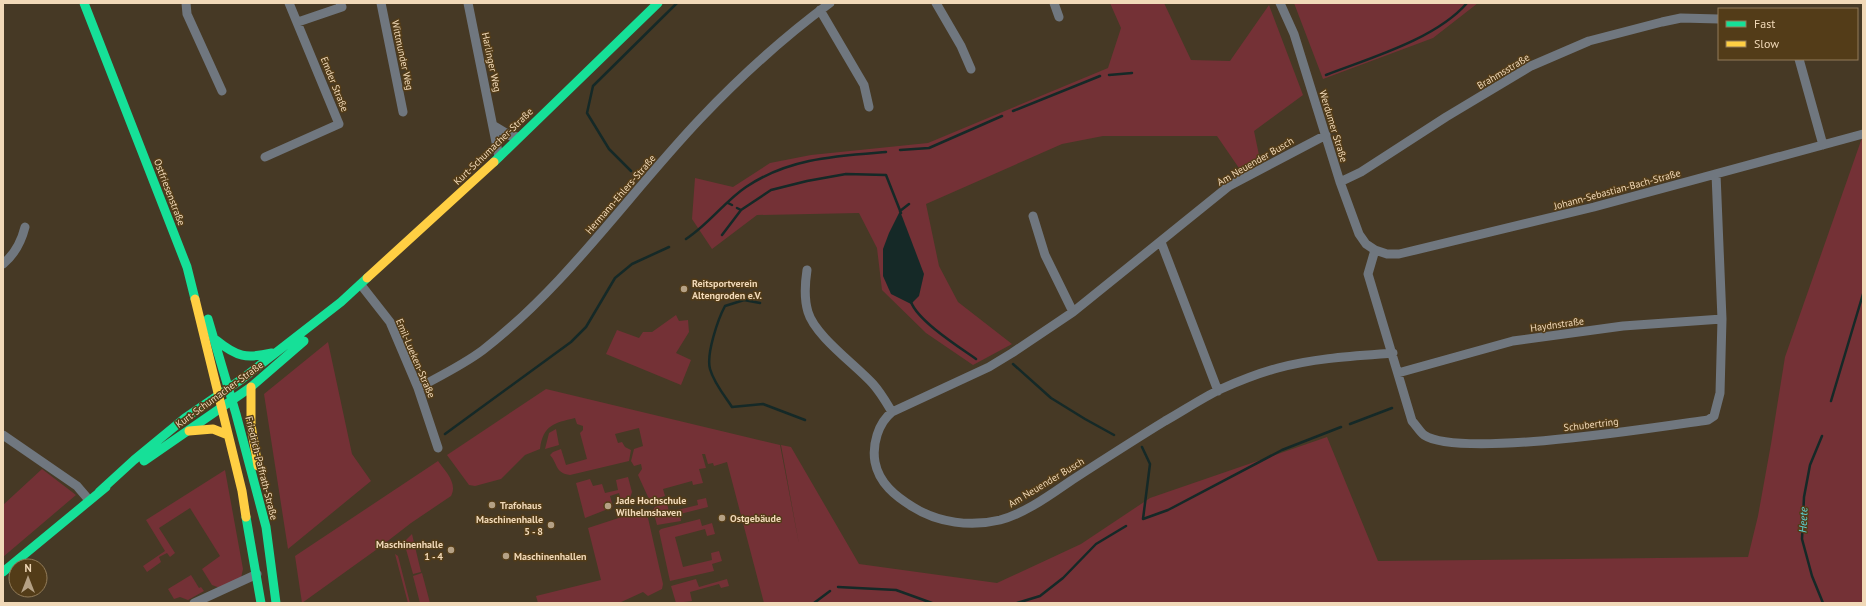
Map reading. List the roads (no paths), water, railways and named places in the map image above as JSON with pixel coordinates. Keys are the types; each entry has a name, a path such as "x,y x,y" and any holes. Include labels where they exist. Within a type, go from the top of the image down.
{"main road":[{"name":"Ostfriesenstraße","path":"84,3 187,267 219,394"},
{"name":"Kurt-Schumacher-Straße","path":"3,572 90,500 134,460 185,418 278,351 361,285 499,157 658,3"},
{"name":"Friedrich-Paffrath-Straße","path":"187,267 200,296 216,340 229,387 266,527 276,603"},
{"name":"Kurt-Schumacher-Straße","path":"99,492 251,386 329,320 341,302"},
{"path":"216,340 232,353 242,358 254,357 278,351"},
{"path":"251,386 251,425 266,527"},
{"path":"219,394 242,491 261,603"},
{"path":"187,432 212,428 220,430 228,435"}],"street":[{"path":"186,3 187,14 222,91"},
{"name":"Emder Straße","path":"265,156 339,124 289,3"},
{"name":"Wittmunder Weg","path":"381,3 403,112"},
{"name":"Harlinger Weg","path":"468,3 494,126 499,157"},
{"name":"Hermann-Ehlers-Straße","path":"418,388 446,374 482,351 518,321 578,259 699,120 766,56 830,3"},
{"path":"936,3 961,46 971,69"},
{"path":"1054,3 1059,17"},
{"name":"Werdumer Straße","path":"1280,3 1294,34 1340,182 1359,234 1366,244 1375,250"},
{"path":"298,22 341,5"},
{"path":"820,10 864,86 869,107"},
{"name":"Brahmsstraße","path":"1340,182 1361,172 1446,117 1531,66 1589,41 1662,22 1681,18 1718,19"},
{"path":"1799,60 1823,145"},
{"path":"494,126 511,136 519,137"},
{"name":"Johann-Sebastian-Bach-Straße","path":"1375,250 1387,254 1399,254 1594,207 1863,134"},
{"name":"Am Neuender Busch","path":"1326,135 1229,186 1073,312 989,367 892,412 887,416 878,432 874,457 877,469 891,492 916,510 931,516 964,524 982,523 1017,514 1121,448 1218,390 1276,368 1294,364 1393,352"},
{"name":"Schubertring","path":"1375,250 1368,274 1393,352 1412,421 1424,435 1443,442 1482,444 1535,441 1708,420 1714,416 1720,393 1722,319 1716,174"},
{"path":"1033,216 1045,255 1073,312"},
{"path":"3,264 9,259 21,243 25,227"},
{"path":"1161,242 1218,390"},
{"path":"807,270 806,303 811,320 821,333 873,384 884,398 892,412"},
{"name":"Emil-Lueken-Straße","path":"361,285 390,322 418,388 438,448"},
{"name":"Haydnstraße","path":"1398,373 1513,341 1623,326 1722,319"},
{"path":"3,435 77,486 90,500"},
{"path":"194,603 257,574"}],"water":[{"path":"900,211 924,274 919,296 911,304 891,294 883,276 883,249"}],"waterway":[{"path":"631,171 609,149 587,113 593,86 677,3"},
{"path":"1326,75 1382,54 1420,37 1454,16 1467,3"},
{"path":"1109,75 1132,73"},
{"path":"1013,111 1100,76"},
{"path":"900,150 929,148 1002,116"},
{"path":"686,239 702,227 738,193 762,177 796,164 813,160 886,152"},
{"path":"737,208 741,210 771,190 807,181 846,174 886,175 901,213"},
{"path":"728,203 732,205"},
{"path":"900,211 909,204"},
{"path":"722,235 741,210"},
{"path":"445,434 571,342 586,327 615,278 632,264 669,247"},
{"name":"Heete","path":"1831,401 1863,294"},
{"path":"760,303 744,300 725,306 719,319 711,346 709,363 710,369 714,379 732,407 763,404 805,420"},
{"path":"911,302 915,309 930,325 976,359"},
{"path":"1013,364 1051,398 1114,435"},
{"path":"1350,424 1392,408"},
{"path":"1142,447 1150,464 1143,519 1168,510 1282,450 1341,427"},
{"name":"Heete","path":"1822,436 1810,465 1804,497 1802,539 1812,576 1823,603"},
{"path":"1017,603 1040,596 1063,578 1096,544 1126,526"},
{"path":"838,587 896,590 932,603"},
{"path":"814,603 830,591"}],"place":[{"name":"Reitsportverein Altengroden e.V.","path":"684,289"},
{"name":"Trafohaus","path":"492,505"},
{"name":"Jade Hochschule Wilhelmshaven","path":"608,506"},
{"name":"Ostgebäude","path":"722,518"},
{"name":"Maschinenhalle 5 - 8","path":"551,525"},
{"name":"Maschinenhalle 1 - 4","path":"451,550"},
{"name":"Maschinenhallen","path":"506,556"}]}
